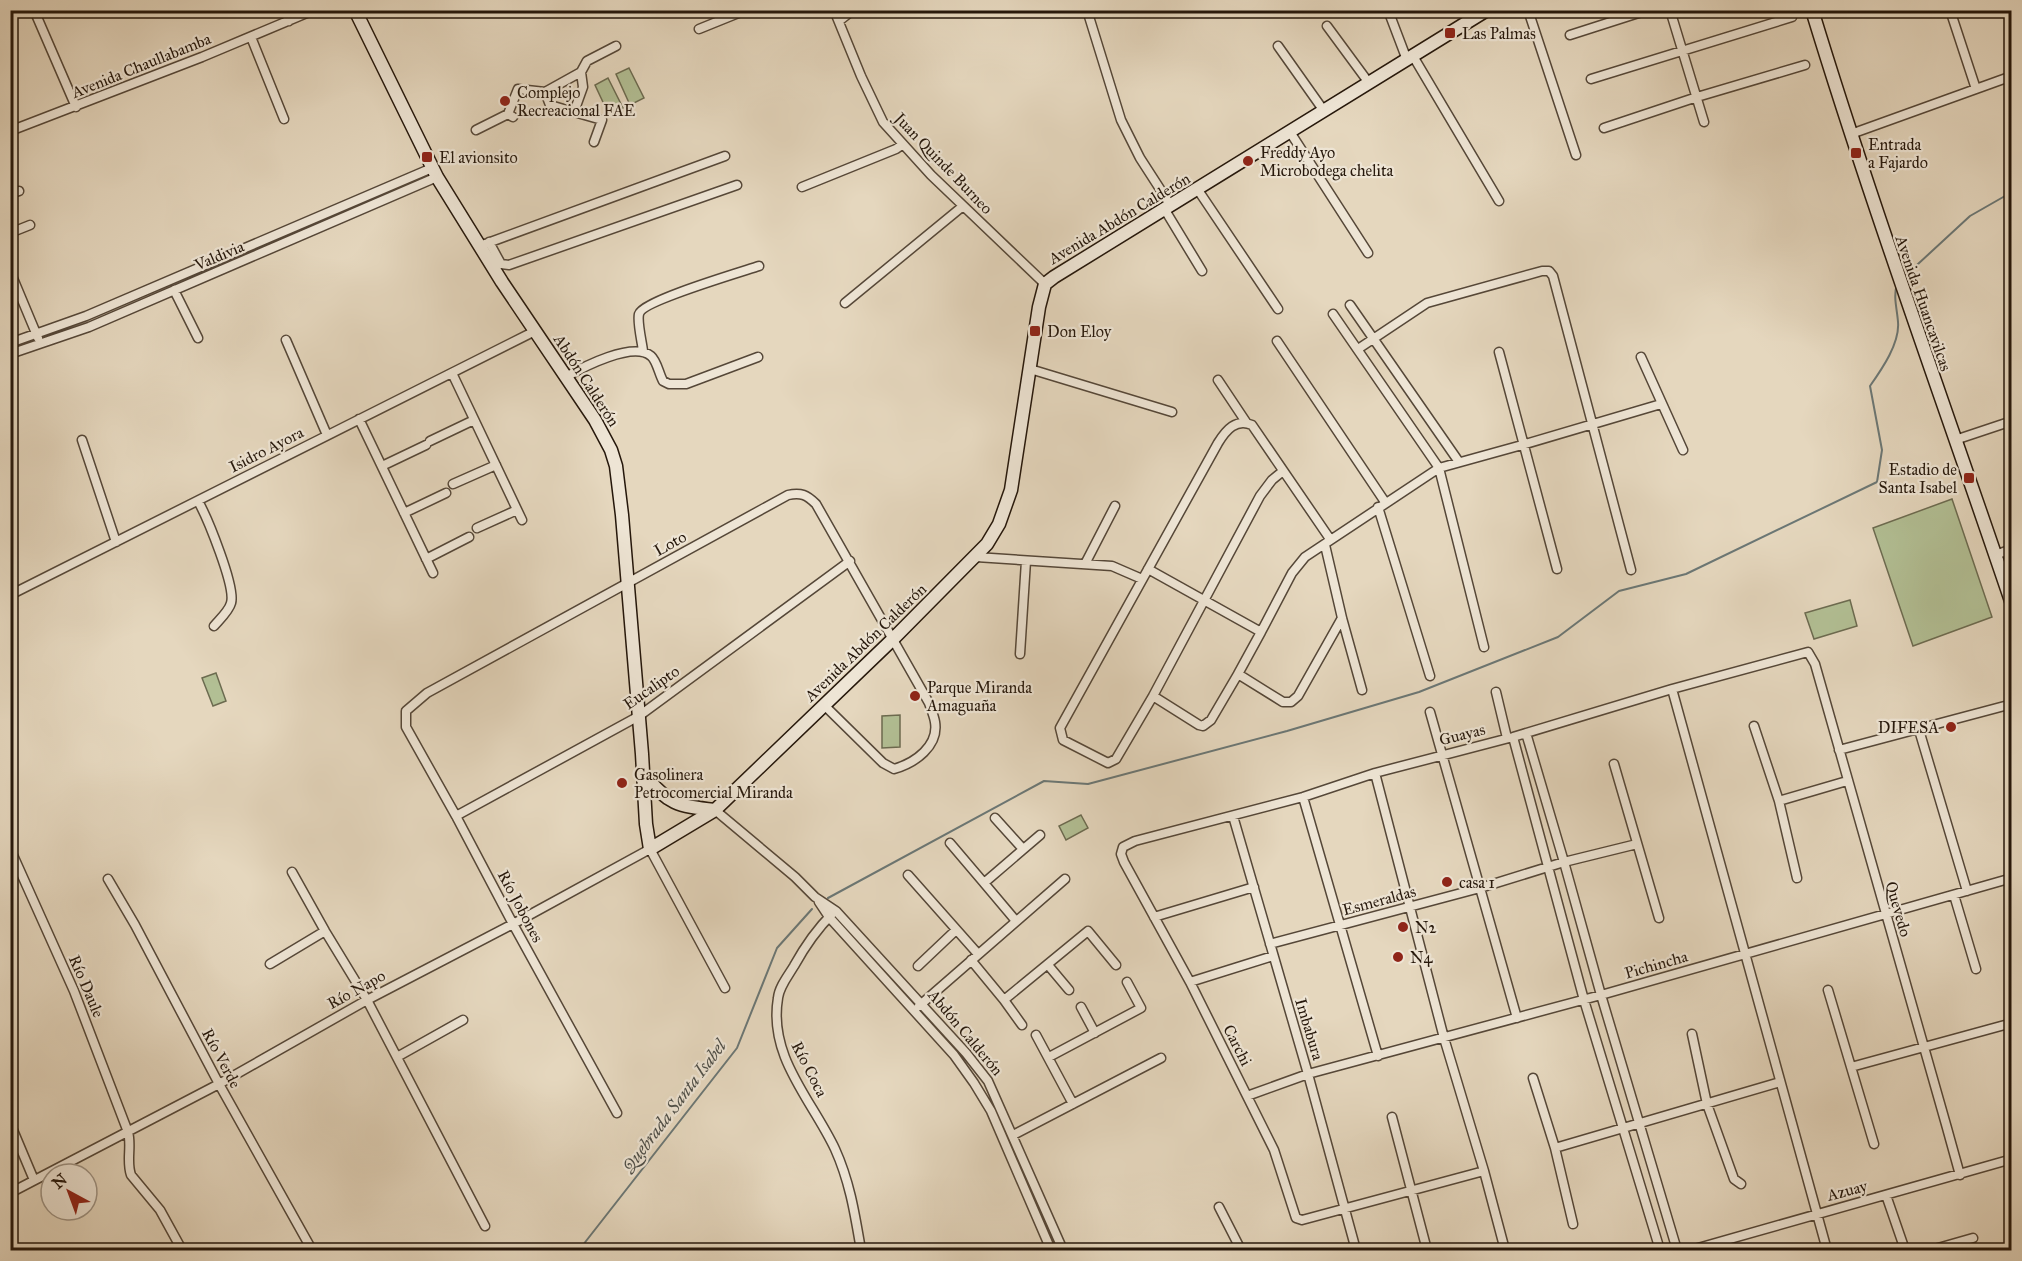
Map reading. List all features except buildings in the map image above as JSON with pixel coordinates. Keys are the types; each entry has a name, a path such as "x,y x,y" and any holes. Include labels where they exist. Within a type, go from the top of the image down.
{"street":[{"path":"34,10 76,107"},
{"path":"284,10 289,21"},
{"name":"Avenida Chaullabamba","path":"10,131 76,107 314,10"},
{"name":"Abdón Calderón","path":"355,10 435,173 484,244 500,279 598,424 611,450 616,466 650,849"},
{"path":"699,29 746,10"},
{"name":"Juan Quinde Burneo","path":"834,10 883,122 931,175 1045,284"},
{"path":"839,21 853,10"},
{"path":"1087,10 1120,120 1202,271"},
{"path":"1388,10 1410,58 1499,201"},
{"name":"Avenida Abdón Calderón","path":"715,810 893,639 987,544 999,524 1011,490 1041,295 1045,284 1487,10"},
{"path":"1528,10 1576,155"},
{"path":"1570,35 1647,10"},
{"path":"1671,10 1704,122"},
{"name":"Avenida Huancavilcas","path":"1812,10 1901,288 2012,604"},
{"path":"1950,10 1976,89"},
{"path":"1591,79 1792,17"},
{"path":"1327,26 1369,83"},
{"path":"251,37 284,119"},
{"path":"476,130 511,116 518,89 545,92 581,72 587,61 616,46"},
{"path":"1278,46 1324,111"},
{"path":"1604,128 1805,65"},
{"path":"574,112 584,87 581,72"},
{"path":"1851,134 2012,76"},
{"path":"545,92 550,105 602,120 594,142"},
{"path":"1290,132 1368,253"},
{"path":"801,187 896,149 903,144"},
{"path":"505,266 484,244 724,156"},
{"name":"Valdivia","path":"10,343 86,316 215,261 435,173"},
{"name":"Valdivia","path":"10,354 89,327 435,173"},
{"path":"500,279 505,266 737,185"},
{"path":"1197,190 1278,309"},
{"path":"845,303 963,206"},
{"path":"10,233 30,225"},
{"path":"215,261 219,271"},
{"path":"643,351 638,316 644,307 671,295 759,266"},
{"path":"10,271 40,344"},
{"path":"1358,348 1427,303 1549,271 1553,276 1631,570"},
{"path":"174,290 198,338"},
{"path":"10,299 21,295"},
{"path":"1350,304 1459,462"},
{"path":"1333,314 1439,468 1484,647"},
{"name":"Isidro Ayora","path":"10,595 535,331"},
{"path":"286,340 327,435"},
{"path":"1277,341 1381,505 1430,676"},
{"path":"566,377 615,354 643,351 654,358 663,381 669,384 686,384 758,357"},
{"path":"1499,352 1557,569"},
{"path":"1641,357 1683,450"},
{"path":"1030,369 1172,412"},
{"path":"452,373 522,519"},
{"path":"1218,380 1246,422 1252,425 1328,542 1342,618 1362,690"},
{"path":"1153,696 1199,725 1203,726 1211,720 1299,563 1381,505 1439,468 1661,404"},
{"path":"359,419 433,573"},
{"path":"382,466 474,420"},
{"path":"1246,422 1233,426 1223,435 1060,728 1063,740 1108,763 1116,759 1153,696 1260,496 1282,471"},
{"path":"1955,441 2012,422"},
{"path":"82,441 117,542"},
{"path":"453,484 496,465"},
{"path":"404,513 446,493"},
{"name":"Loto","path":"406,711 427,693 788,495 798,493 808,496 816,504 929,704 936,724 932,742 921,756 905,766 894,769 883,763 824,705"},
{"path":"198,501 229,579 232,594 231,605 214,626"},
{"path":"1085,564 1115,506"},
{"path":"477,528 517,510"},
{"path":"426,559 469,537"},
{"path":"1995,555 2012,549"},
{"path":"976,557 1112,566 1142,579"},
{"name":"Eucalipto","path":"456,816 639,716 850,561"},
{"path":"1020,654 1026,561"},
{"path":"1148,569 1261,632"},
{"path":"1238,674 1279,700 1292,702 1298,696 1342,618"},
{"name":"Guayas","path":"1123,847 1135,841 1303,797 1375,773 1510,738 1672,689 1808,652"},
{"name":"Quevedo","path":"1808,652 1815,664 1925,1047 1959,1175"},
{"path":"1672,689 1827,1251"},
{"path":"1496,692 1550,866 1584,1000 1660,1251"},
{"path":"1839,750 2012,704"},
{"name":"Río Jobones","path":"406,711 406,727 616,1113"},
{"path":"1431,712 1516,1018"},
{"path":"1754,726 1779,801 1797,878"},
{"path":"1919,730 1967,891"},
{"path":"1526,733 1600,995 1677,1251"},
{"path":"1614,764 1659,918"},
{"path":"1375,773 1413,906 1444,1038 1484,1171 1505,1251"},
{"path":"644,774 659,793 680,806 715,810"},
{"path":"1779,801 1847,781"},
{"path":"1303,797 1378,1056"},
{"name":"Abdón Calderón","path":"715,810 795,877 921,1004 966,1053 988,1081 1063,1251"},
{"name":"Río Napo","path":"10,1193 219,1084 367,1000 650,849 715,810"},
{"name":"Imbabura","path":"1233,816 1308,1074 1356,1251"},
{"path":"995,818 1023,849"},
{"path":"984,883 1040,835"},
{"path":"950,843 1016,921"},
{"path":"1550,866 1636,844"},
{"name":"Carchi","path":"1123,847 1121,854 1124,862 1190,982 1274,1150 1296,1218 1302,1220 1343,1209"},
{"path":"650,849 725,988"},
{"name":"Río Daule","path":"12,853 74,991 128,1132 131,1175 160,1210 182,1251"},
{"name":"Esmeraldas","path":"1270,944 1480,888 1550,866"},
{"path":"292,872 367,1000 485,1226"},
{"path":"908,875 956,930 1022,1025"},
{"name":"Pichincha","path":"1247,1096 1308,1074 1584,1000 2012,878"},
{"name":"Río Verde","path":"108,879 312,1251"},
{"path":"914,1011 1065,879"},
{"path":"1154,917 1254,887"},
{"path":"1954,895 1976,969"},
{"name":"Abdón Calderón","path":"832,914 954,1055 974,1083 991,1111 1051,1251"},
{"name":"Río Coca","path":"832,914 801,954 778,997 779,1043 786,1063 820,1120 847,1176 861,1251"},
{"path":"918,966 956,930"},
{"path":"270,964 325,931"},
{"path":"1004,1000 1088,931 1116,965"},
{"path":"1190,982 1273,956"},
{"path":"1048,965 1069,990"},
{"path":"1048,1058 1142,1008 1127,982"},
{"path":"1828,990 1874,1144"},
{"path":"1081,1007 1095,1033"},
{"path":"397,1057 463,1020"},
{"path":"1851,1067 2012,1023"},
{"path":"1692,1034 1707,1104 1734,1179 1741,1184"},
{"path":"1036,1035 1073,1104"},
{"path":"1013,1135 1161,1058"},
{"path":"1533,1078 1555,1148 1573,1224"},
{"path":"1555,1148 1780,1083"},
{"path":"1392,1117 1427,1251"},
{"path":"10,1123 34,1180"},
{"name":"Azuay","path":"1691,1251 2012,1159"},
{"path":"1343,1209 1484,1171"},
{"path":"1886,1195 1905,1251"},
{"path":"1219,1207 1241,1251"},
{"path":"1931,1251 1973,1238"}],"green space":[{"path":"629,68 644,98 630,105 616,74"},
{"path":"608,78 623,108 609,115 595,85"},
{"path":"1952,499 1992,617 1913,646 1873,528"},
{"path":"1850,600 1857,626 1814,639 1805,613"},
{"path":"216,673 226,701 213,706 202,678"},
{"path":"900,715 900,747 882,748 882,716"},
{"path":"1081,815 1088,828 1066,840 1059,826"}],"waterway":[{"path":"1905,276 1970,216 2012,192"},
{"path":"828,898 1044,781 1088,784 1287,731 1419,692 1558,637 1619,591 1686,574 1877,482 1882,450 1870,386 1889,356 1896,338 1898,330 1895,298 1897,284"},
{"name":"Quebrada Santa Isabel","path":"579,1250 737,1048 777,948 812,909"}],"place":[{"name":"Las Palmas","path":"1450,33"},
{"name":"Complejo Recreacional FAE","path":"505,101"},
{"name":"Entrada a Fajardo","path":"1856,153"},
{"name":"El avionsito","path":"427,157"},
{"name":"Freddy Ayo Microbodega chelita","path":"1248,161"},
{"name":"Don Eloy","path":"1035,331"},
{"name":"Estadio de Santa Isabel","path":"1969,478"},
{"name":"Parque Miranda Amaguaña","path":"915,696"},
{"name":"DIFESA","path":"1951,727"},
{"name":"Gasolinera Petrocomercial Miranda","path":"622,783"},
{"name":"casa 1","path":"1447,882"},
{"name":"N2","path":"1403,927"},
{"name":"N4","path":"1398,957"}]}
